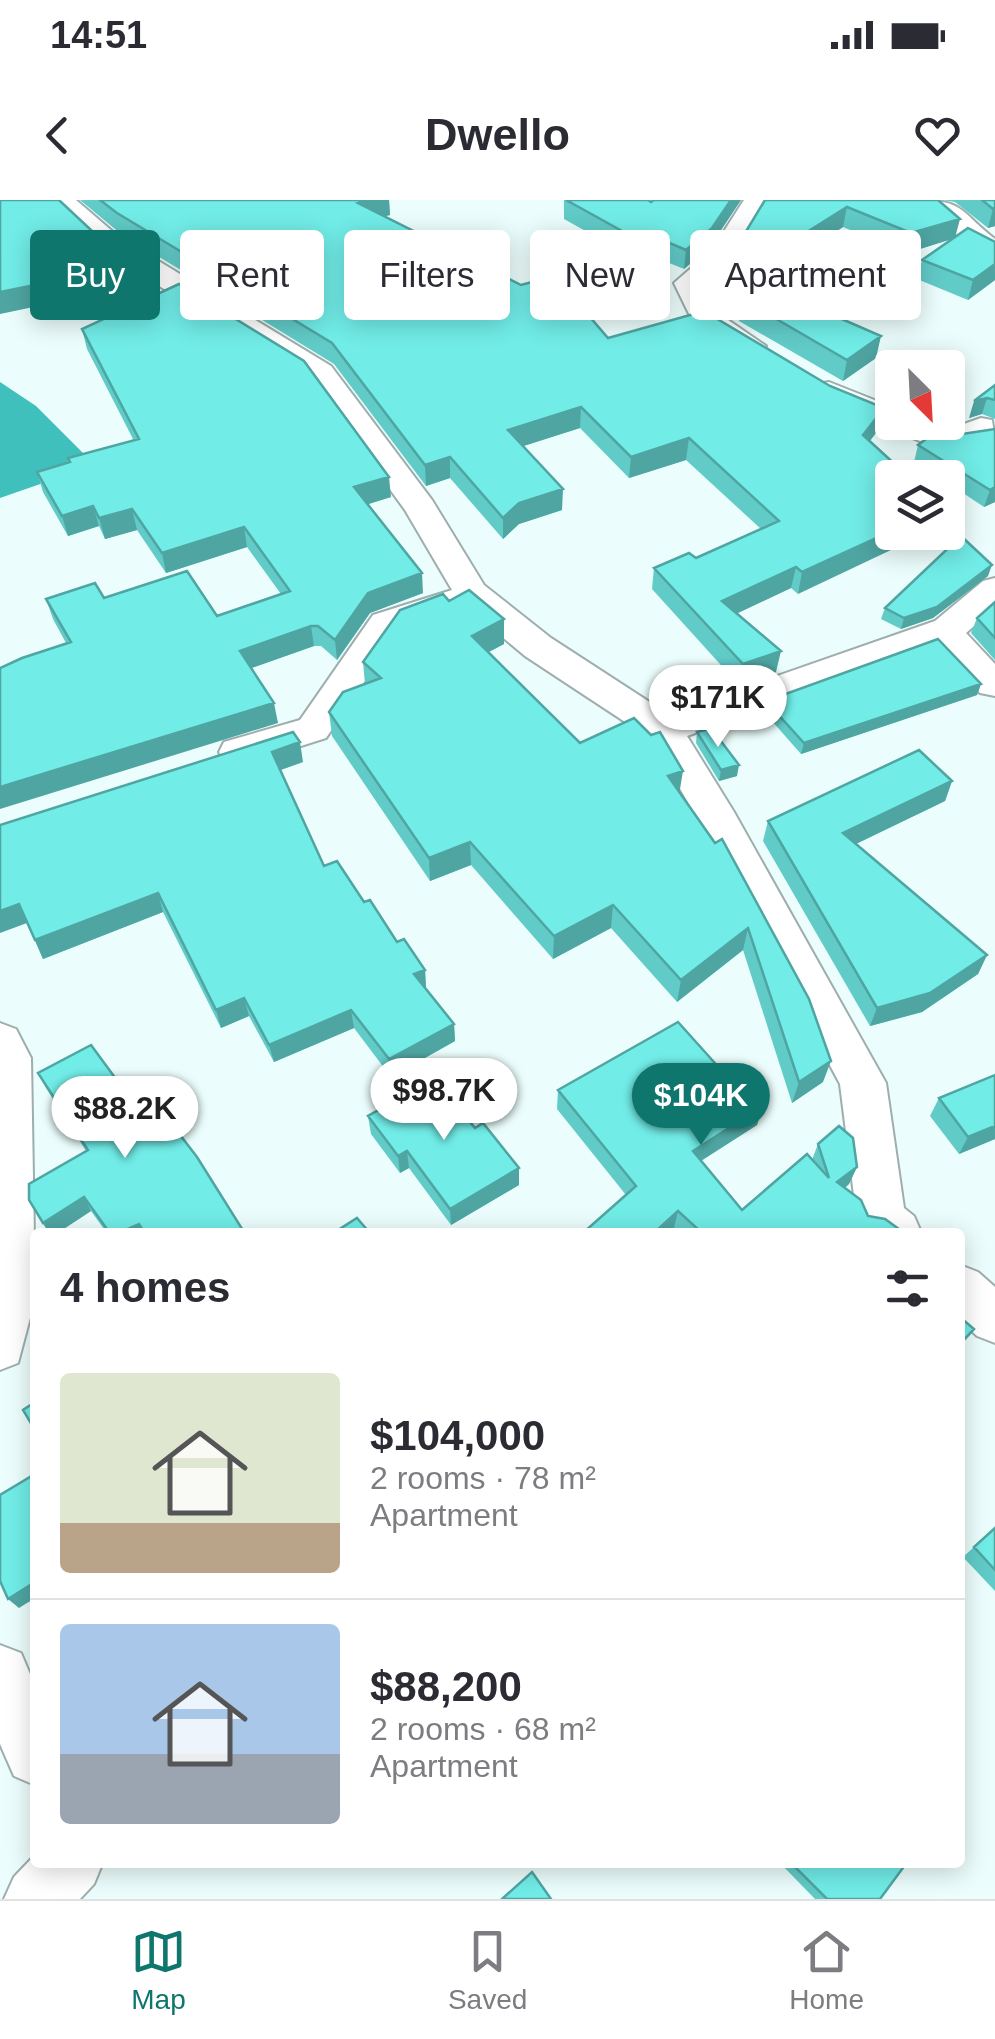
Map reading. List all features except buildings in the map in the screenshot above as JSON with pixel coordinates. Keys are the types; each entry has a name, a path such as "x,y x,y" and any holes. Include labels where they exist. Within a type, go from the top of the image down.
{"street":[{"path":"60,200 109,242 320,372 420,507 472,594 538,648 664,730 720,822 863,1082 881,1219 892,1228"},
{"path":"756,200 723,255 688,284 703,316 773,359"},
{"path":"944,202 971,238 995,252"},
{"path":"806,376 839,397 875,411"},
{"path":"965,433 981,426 995,433"},
{"path":"664,730 948,629 995,588"},
{"path":"208,761 313,729 386,623 472,594"},
{"path":"948,629 948,638 993,684"},
{"path":"0,1042 8,1058 10,1298 0,1346"},
{"path":"965,1292 995,1319"},
{"path":"0,1674 30,1743"},
{"path":"36,1899 66,1868"}],"water":[{"path":"0,382 36,406 95,465 0,498"}]}
